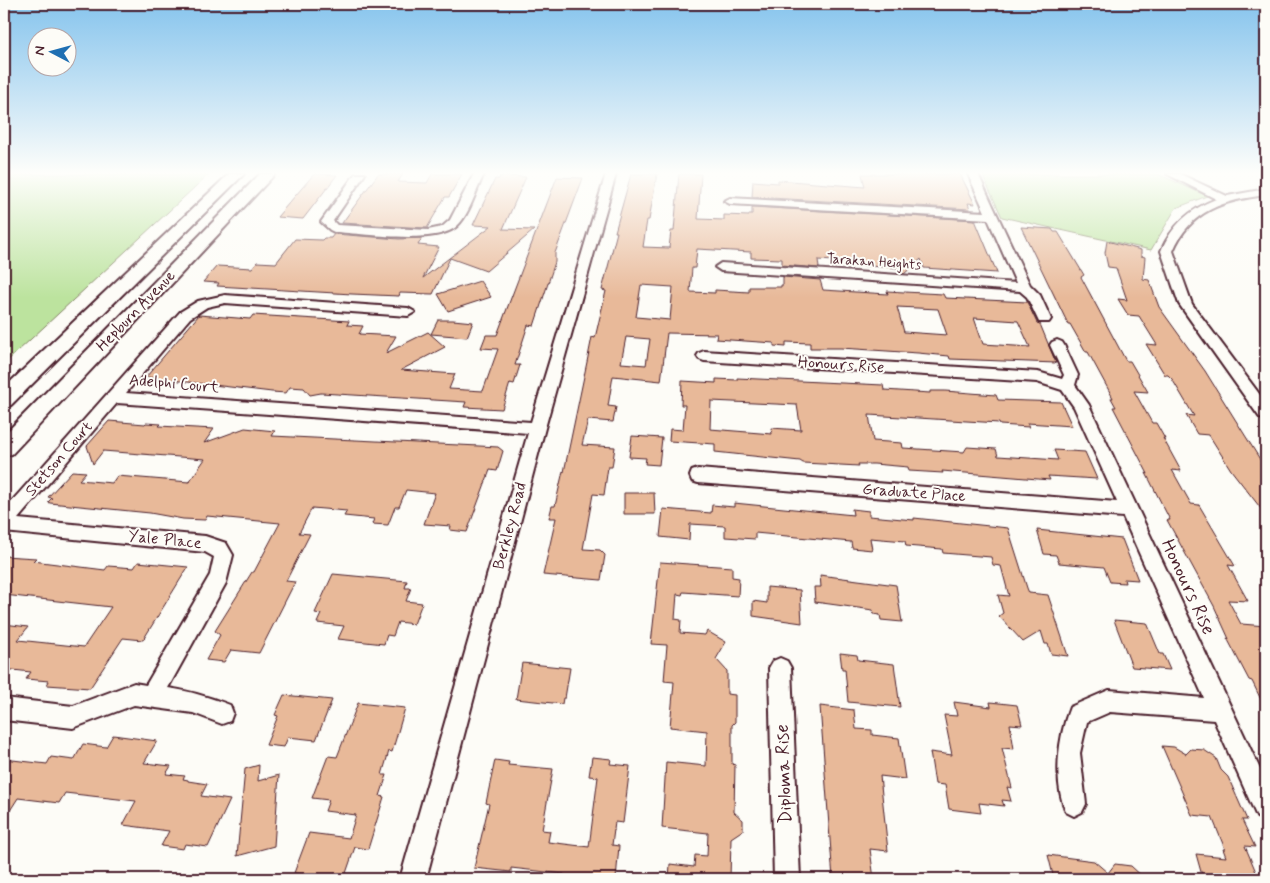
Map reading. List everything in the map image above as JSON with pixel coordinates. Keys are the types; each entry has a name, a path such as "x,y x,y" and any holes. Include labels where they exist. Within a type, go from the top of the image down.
{"main road":[{"name":"Hepburn Avenue","path":"4,400 195,215"},
{"name":"Hepburn Avenue","path":"4,448 228,215"}],"street":[{"path":"332,215 327,222 334,228 428,234 446,230 455,222 458,215"},
{"name":"Berkley Road","path":"413,879 537,428 599,215"},
{"path":"978,215 992,216 1024,287 1033,295 1044,318"},
{"path":"1192,215 1177,231 1167,251 1186,304 1266,414"},
{"name":"Tarakan Heights","path":"721,267 1024,287"},
{"name":"Adelphi Court","path":"113,397 185,315 213,300 224,299 408,312"},
{"path":"1057,345 1071,374 1067,386"},
{"name":"Honours Rise","path":"704,356 1038,377 1067,386 1081,405 1266,808"},
{"name":"Adelphi Court","path":"113,397 537,428"},
{"name":"Stetson Court","path":"4,523 113,397"},
{"name":"Graduate Place","path":"698,476 1129,510"},
{"name":"Yale Place","path":"4,523 205,544 219,549 224,555 219,577 152,695"},
{"name":"Diploma Rise","path":"780,668 787,879"},
{"path":"4,709 73,717 134,694 193,702 222,713"},
{"path":"1074,804 1069,753 1078,715 1109,701 1221,710"}],"green space":[{"path":"4,215 165,215 4,364"},
{"path":"1001,215 1172,215 1151,250 1002,217"}],"building":[{"path":"279,215 306,215 303,219 277,217"},
{"path":"348,215 434,215 427,228 342,223"},
{"path":"478,215 509,215 503,229 534,230 486,271 450,258 433,294 400,293 399,296 352,294 217,286 219,283 203,282 217,266 252,268 257,262 276,263 295,239 322,240 324,238 331,238 334,234 399,239 422,238 418,245 439,247 423,278 491,226 473,225"},
{"path":"542,215 569,215 555,253 555,262 534,326 528,325 515,365 520,365 514,384 510,383 502,409 464,407 466,402 321,393 310,395 304,388 290,387 286,393 146,377 199,315 250,319 253,315 349,321 347,325 363,326 359,334 396,336 386,353 428,332 445,347 401,370 455,374 449,389 483,391 498,349 481,348 486,335 497,335"},
{"path":"620,215 650,215 649,220 647,220 643,247 669,248 671,231 674,231 675,215 698,215 698,219 724,220 724,215 893,215 975,220 997,273 924,268 921,259 904,274 899,273 898,268 853,265 852,262 818,260 819,268 782,265 782,259 751,258 751,252 697,249 695,268 692,268 690,292 715,293 715,290 749,292 749,287 781,287 783,285 783,277 820,280 823,290 888,294 887,291 943,294 945,298 1027,302 1037,323 1040,324 1056,363 950,359 949,356 918,353 810,348 810,343 786,342 786,347 774,346 774,343 716,339 717,334 667,333 661,381 613,376 608,406 616,407 613,422 588,420 582,445 615,447 612,467 608,467 604,495 593,494 583,549 600,550 605,555 601,580 543,575 556,518 549,518 552,506 555,506 564,472 592,337 595,338 606,291 602,290 617,232 615,232","holes":["641,285 673,287 670,320 636,317","897,307 938,309 947,335 904,332","974,318 1018,321 1030,347 983,344","626,337 650,339 646,365 621,363"]},
{"path":"1021,227 1052,229 1054,232 1058,232 1084,275 1081,277 1126,361 1130,361 1148,392 1134,391 1152,423 1156,423 1165,439 1163,438 1181,471 1172,470 1191,504 1199,505 1235,566 1228,565 1248,601 1228,600 1241,624 1266,626 1266,710 1252,681 1249,680 1227,638 1229,639 1214,606 1167,520 1170,520 1113,407 1116,407 1111,398 1113,398 1088,352 1086,352 1070,324 1068,324"},
{"path":"1107,241 1141,250 1141,256 1145,257 1143,279 1149,280 1159,307 1205,371 1266,469 1266,515 1231,470 1209,435 1197,434 1186,415 1194,416 1172,379 1165,375 1146,344 1157,345 1139,316 1128,315 1118,299 1127,300 1116,268 1108,267 1105,253"},
{"path":"480,281 491,297 448,311 438,294"},
{"path":"438,320 473,322 467,337 431,334"},
{"path":"737,378 883,385 884,390 930,393 930,391 945,391 996,395 998,400 1061,402 1072,426 1027,423 1029,427 1000,425 999,423 869,415 873,441 902,443 903,448 964,452 967,447 996,449 998,456 1058,460 1054,450 1085,452 1097,479 1048,476 1050,480 942,471 943,473 909,471 908,467 874,464 858,464 859,466 803,463 800,461 715,452 715,444 669,441 670,429 683,430 685,405 681,405 682,381 716,383 716,379 737,380","holes":["711,401 797,405 801,430 771,428 772,434 710,429"]},
{"path":"109,421 214,429 204,443 245,428 275,431 272,436 498,447 503,451 497,471 490,470 467,532 450,530 451,526 424,524 435,493 406,490 399,507 395,507 388,525 372,524 374,519 344,516 347,511 312,508 299,533 310,534 286,581 295,582 259,653 231,650 224,662 206,660 220,635 215,631 252,572 254,572 280,523 207,516 205,520 183,519 150,513 48,502 52,498 48,497 72,471 86,472 79,480 112,483 117,476 189,482 205,459 103,451 93,464 87,446"},
{"path":"632,436 662,438 659,465 645,464 646,458 629,457"},
{"path":"624,493 654,493 655,514 624,514"},
{"path":"734,503 853,515 852,509 869,511 869,516 914,520 914,518 1008,528 1029,593 1048,595 1068,656 1051,654 1048,644 1045,644 1041,631 1023,642 999,616 1003,613 998,595 1009,596 1001,566 993,565 991,557 943,553 942,549 906,546 905,541 870,538 872,550 852,548 851,542 755,533 755,539 725,537 725,526 690,524 689,540 660,537 663,509 711,513 712,505 734,507"},
{"path":"1037,530 1122,539 1138,580 1124,579 1125,583 1110,582 1104,567 1059,563 1056,555 1044,554"},
{"path":"4,556 36,558 33,561 105,570 108,566 134,568 138,562 188,567 143,640 123,638 90,688 47,685 49,681 26,679 31,672 4,669 4,624 28,627 18,640 84,647 111,607 4,595"},
{"path":"660,562 732,567 732,577 739,578 738,596 683,592 682,595 677,594 675,619 681,620 680,633 705,635 707,631 726,642 716,659 727,671 727,694 735,695 735,722 732,725 732,764 735,765 734,812 743,820 743,830 731,838 730,879 669,879 670,864 694,867 695,855 707,856 708,833 662,828 666,762 706,766 707,731 670,727 674,682 664,681 667,645 651,644"},
{"path":"333,574 407,581 405,588 411,588 406,601 422,603 414,624 398,622 393,636 387,635 384,644 338,639 344,626 317,623 321,614 315,613"},
{"path":"820,575 896,585 902,622 881,620 880,615 874,614 873,610 815,602 814,587 821,587"},
{"path":"767,587 800,590 802,623 753,616 753,601 767,603"},
{"path":"1114,620 1147,623 1160,654 1163,654 1170,670 1132,667"},
{"path":"840,653 857,655 858,660 894,664 900,707 848,702 845,669 842,669"},
{"path":"522,663 570,668 565,698 563,698 562,704 516,699"},
{"path":"284,695 332,700 316,740 288,737 284,747 266,745 278,716 275,715"},
{"path":"954,702 991,707 990,702 1017,705 1022,725 1010,724 1014,749 1002,748 1012,788 1007,787 1011,801 1002,800 1004,806 979,803 981,813 949,809 945,785 935,784 930,752 952,755 944,715 957,716"},
{"path":"358,703 405,708 392,752 389,751 382,775 387,775 380,796 384,797 368,849 355,847 344,879 294,873 309,833 349,838 356,815 325,811 329,800 312,798 328,756 337,757"},
{"path":"820,706 854,710 856,729 872,730 872,735 899,738 905,779 880,776 888,851 870,849 874,879 833,879"},
{"path":"113,735 157,741 144,763 171,766 166,774 185,776 183,779 188,781 207,784 201,796 230,800 208,847 185,844 183,849 161,846 169,831 123,825 136,801 65,793 59,803 18,798 4,820 4,759 47,764 51,757 74,760 83,744 106,747"},
{"path":"1162,746 1174,747 1186,754 1191,749 1204,750 1216,758 1221,770 1228,777 1247,820 1242,820 1255,847 1245,846 1259,879 1203,879 1196,854 1226,857 1223,849 1225,849 1212,817 1192,815"},
{"path":"592,757 611,759 610,764 630,766 623,823 615,822 612,845 619,846 616,879 563,879 564,874 511,868 511,872 474,868 489,804 486,803 495,760 509,762 508,765 553,769 542,830 550,831 548,842 589,847 598,777 589,776"},
{"path":"259,765 258,781 279,775 274,846 237,856 245,769"},
{"path":"1048,855 1094,861 1108,873 1115,864 1131,866 1145,879 1054,879"}]}
